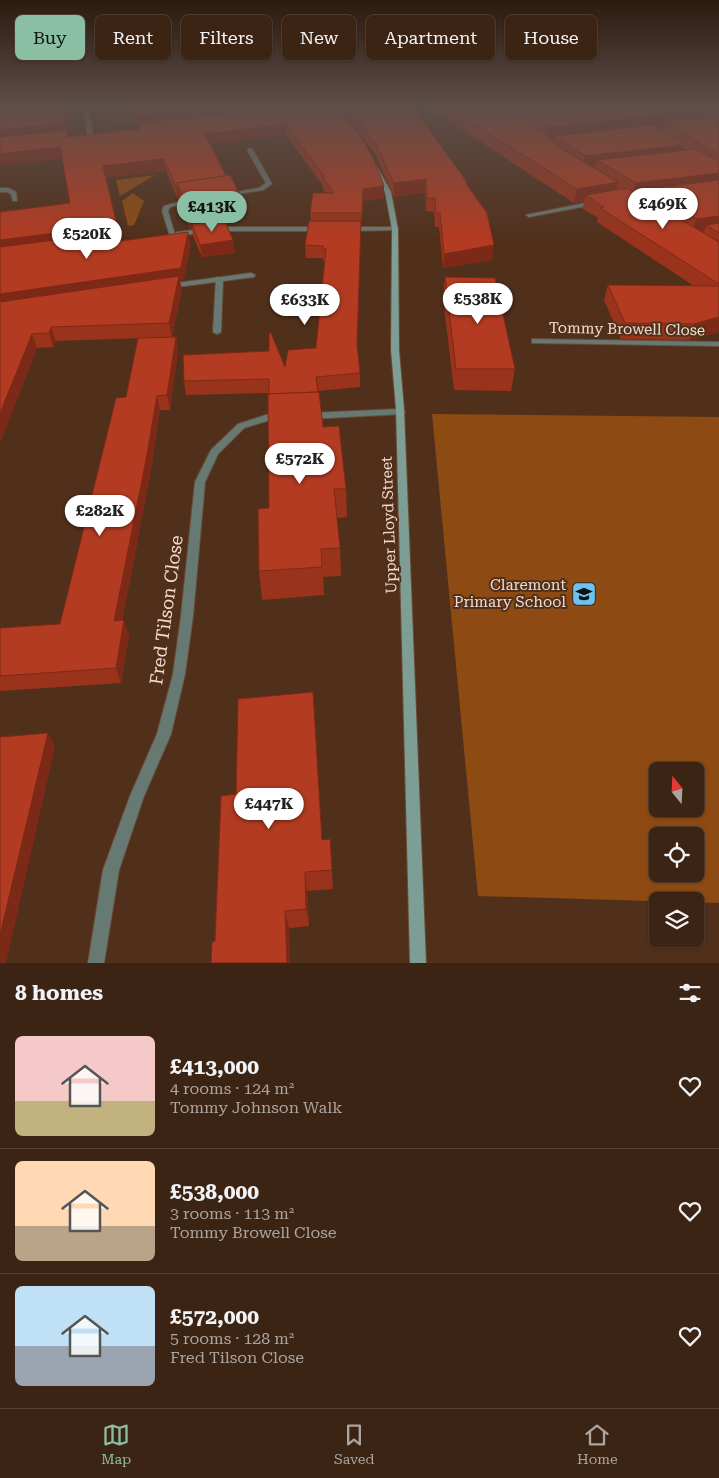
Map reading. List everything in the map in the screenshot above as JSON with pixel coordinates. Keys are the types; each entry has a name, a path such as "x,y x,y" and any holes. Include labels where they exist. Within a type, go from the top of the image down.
{"street":[{"path":"219,196 261,189 269,184 250,150"},
{"name":"Upper Lloyd Street","path":"367,153 388,192 395,229 395,350 400,412 418,963"},
{"path":"0,190 8,190 14,193 14,200"},
{"path":"172,235 165,211 167,206 200,199"},
{"path":"529,215 602,202"},
{"path":"164,236 218,229 328,229"},
{"path":"337,229 395,229"},
{"path":"157,288 251,275"},
{"path":"217,332 219,279"},
{"name":"Tommy Browell Close","path":"535,341 719,344"},
{"name":"Fred Tilson Close","path":"96,963 111,870 138,796 164,734 179,674 188,616 200,482 214,452 240,426 269,417 400,412"}],"shaded area":[{"path":"155,175 120,196 116,180"},
{"path":"133,193 144,201 134,225 128,226 122,201"},
{"name":"Claremont Primary School","path":"432,414 719,417 719,903 704,903 704,892 649,892 649,901 478,896"}],"building":[{"path":"0,149 43,149 0,154"},
{"path":"60,149 212,149 226,176 177,183 178,187 176,187 164,159 103,166 117,225 0,240 0,212 70,203"},
{"path":"304,149 368,149 384,186 363,189 362,213 310,213 313,193 334,193 323,178 325,177"},
{"path":"378,149 443,149 487,213 494,245 444,254 440,213 436,213 435,198 427,198 426,179 394,183"},
{"path":"513,149 562,149 618,182 577,189"},
{"path":"574,149 649,149 585,156"},
{"path":"695,149 719,161 719,173 636,183 597,160"},
{"path":"710,149 719,149 719,154"},
{"path":"230,175 240,195 218,195 221,201 187,205 177,183"},
{"path":"719,180 719,216 696,219 645,189"},
{"path":"627,188 719,242 719,284 600,208 604,207 586,195"},
{"path":"225,221 233,240 200,245 192,224"},
{"path":"309,221 361,221 357,344 360,373 316,377 318,392 269,394 269,379 184,381 183,355 269,351 269,334 271,333 285,367 288,350 316,348 326,249 323,249 323,246 305,245"},
{"path":"719,223 719,233 706,225"},
{"path":"119,232 121,241 188,232 181,268 0,294 0,247"},
{"path":"179,276 169,323 51,327 49,333 32,334 0,413 0,302"},
{"path":"445,277 495,278 515,369 456,369"},
{"path":"608,285 719,286 719,317 694,324 625,323"},
{"path":"176,337 167,395 157,396 114,621 124,620 116,668 0,676 0,628 60,624 116,398 126,397 138,338"},
{"path":"319,392 323,427 339,426 346,489 334,489 340,548 321,549 322,567 259,571 258,509 269,508 268,394"},
{"path":"313,692 322,840 330,839 332,870 305,872 306,909 285,911 287,963 211,963 212,942 215,941 221,796 236,794 238,699"},
{"path":"48,733 0,935 0,737"}],"place":[{"name":"Claremont Primary School","path":"584,594"}]}
